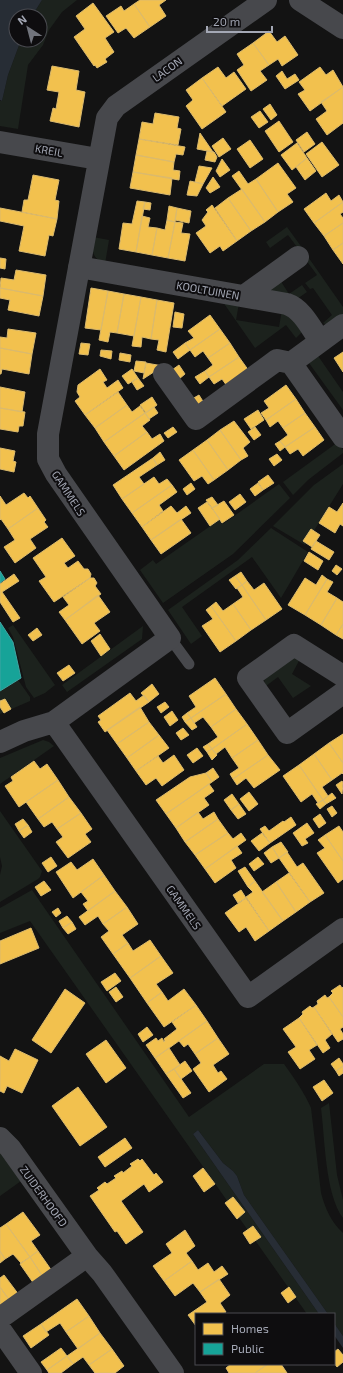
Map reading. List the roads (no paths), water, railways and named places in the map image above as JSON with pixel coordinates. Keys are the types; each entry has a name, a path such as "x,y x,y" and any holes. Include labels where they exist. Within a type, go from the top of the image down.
{"street":[{"name":"LACON","path":"98,159 105,122 116,106 266,0"},
{"path":"300,0 343,28"},
{"name":"KREIL","path":"0,142 98,159"},
{"name":"GAMMELS","path":"98,159 48,434 48,459 60,481 170,638"},
{"path":"244,296 298,257"},
{"name":"KOOLTUINEN","path":"79,267 280,302 295,306 320,341"},
{"path":"291,363 343,325"},
{"path":"164,374 196,419 276,360 291,363 343,438"},
{"path":"0,742 24,731 54,722 170,638"},
{"path":"343,676 294,645 248,678 287,733 343,693"},
{"name":"GAMMELS","path":"54,722 248,997 343,929"},
{"name":"ZUIDERHOOFD","path":"0,1138 10,1148 173,1373"},
{"path":"0,1318 87,1256"},
{"path":"0,1329 31,1373"}],"lane":[{"path":"170,638 188,664"}]}
